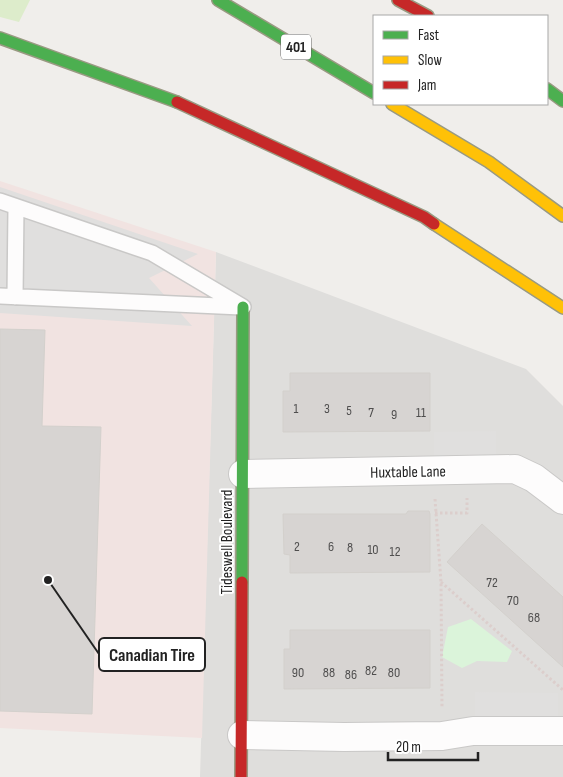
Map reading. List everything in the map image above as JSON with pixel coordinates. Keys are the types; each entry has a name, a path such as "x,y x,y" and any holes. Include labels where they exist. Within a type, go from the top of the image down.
{"main road":[{"name":"401","path":"218,0 373,92"},
{"path":"398,0 426,15"},
{"path":"0,38 170,99 424,217 563,308"},
{"path":"548,90 563,101"},
{"path":"394,105 489,162 563,216"},
{"name":"Tideswell Boulevard","path":"241,777 243,307"}],"street":[{"name":"Huxtable Lane","path":"243,474 515,469 534,478 563,500"},
{"path":"242,736 442,736 473,731 563,731"}],"lane":[{"path":"0,201 152,253 243,307"},
{"path":"16,207 8,297 243,307"}],"path":[{"path":"435,470 435,513 441,582 442,736"},
{"path":"441,582 563,690"}],"shaded area":[{"path":"0,181 216,252 202,738 0,728"},
{"path":"0,187 198,254 149,278 192,326 0,313"},
{"path":"216,252 526,369 563,406 563,777 200,777"},
{"path":"496,431 496,455 434,456 434,432"},
{"path":"475,692 558,693 558,716 475,716"}],"green space":[{"path":"0,0 30,0 19,22 0,17"},
{"path":"471,619 512,651 507,662 477,661 462,668 442,657 448,627"}],"building":[{"path":"0,329 45,330 42,426 101,427 92,714 0,711"},
{"path":"290,373 430,373 430,431 283,432 283,391 290,391"},
{"path":"408,511 429,511 430,572 290,573 290,555 284,554 283,514 406,514"},
{"path":"482,524 563,597 563,667 447,562"},
{"path":"290,630 430,630 430,688 284,689 284,649 290,649"}],"traffic: fast":[{"path":"218,0 373,92"},
{"path":"0,38 177,102"},
{"path":"548,90 563,101"},
{"path":"242,582 243,307"}],"traffic: slow":[{"path":"394,105 489,162 563,216"},
{"path":"434,224 563,308"}],"traffic: jam":[{"path":"398,0 426,15"},
{"path":"177,102 424,217 434,224"},
{"path":"241,777 242,582"}],"place":[{"name":"Canadian Tire","path":"48,580"}]}
